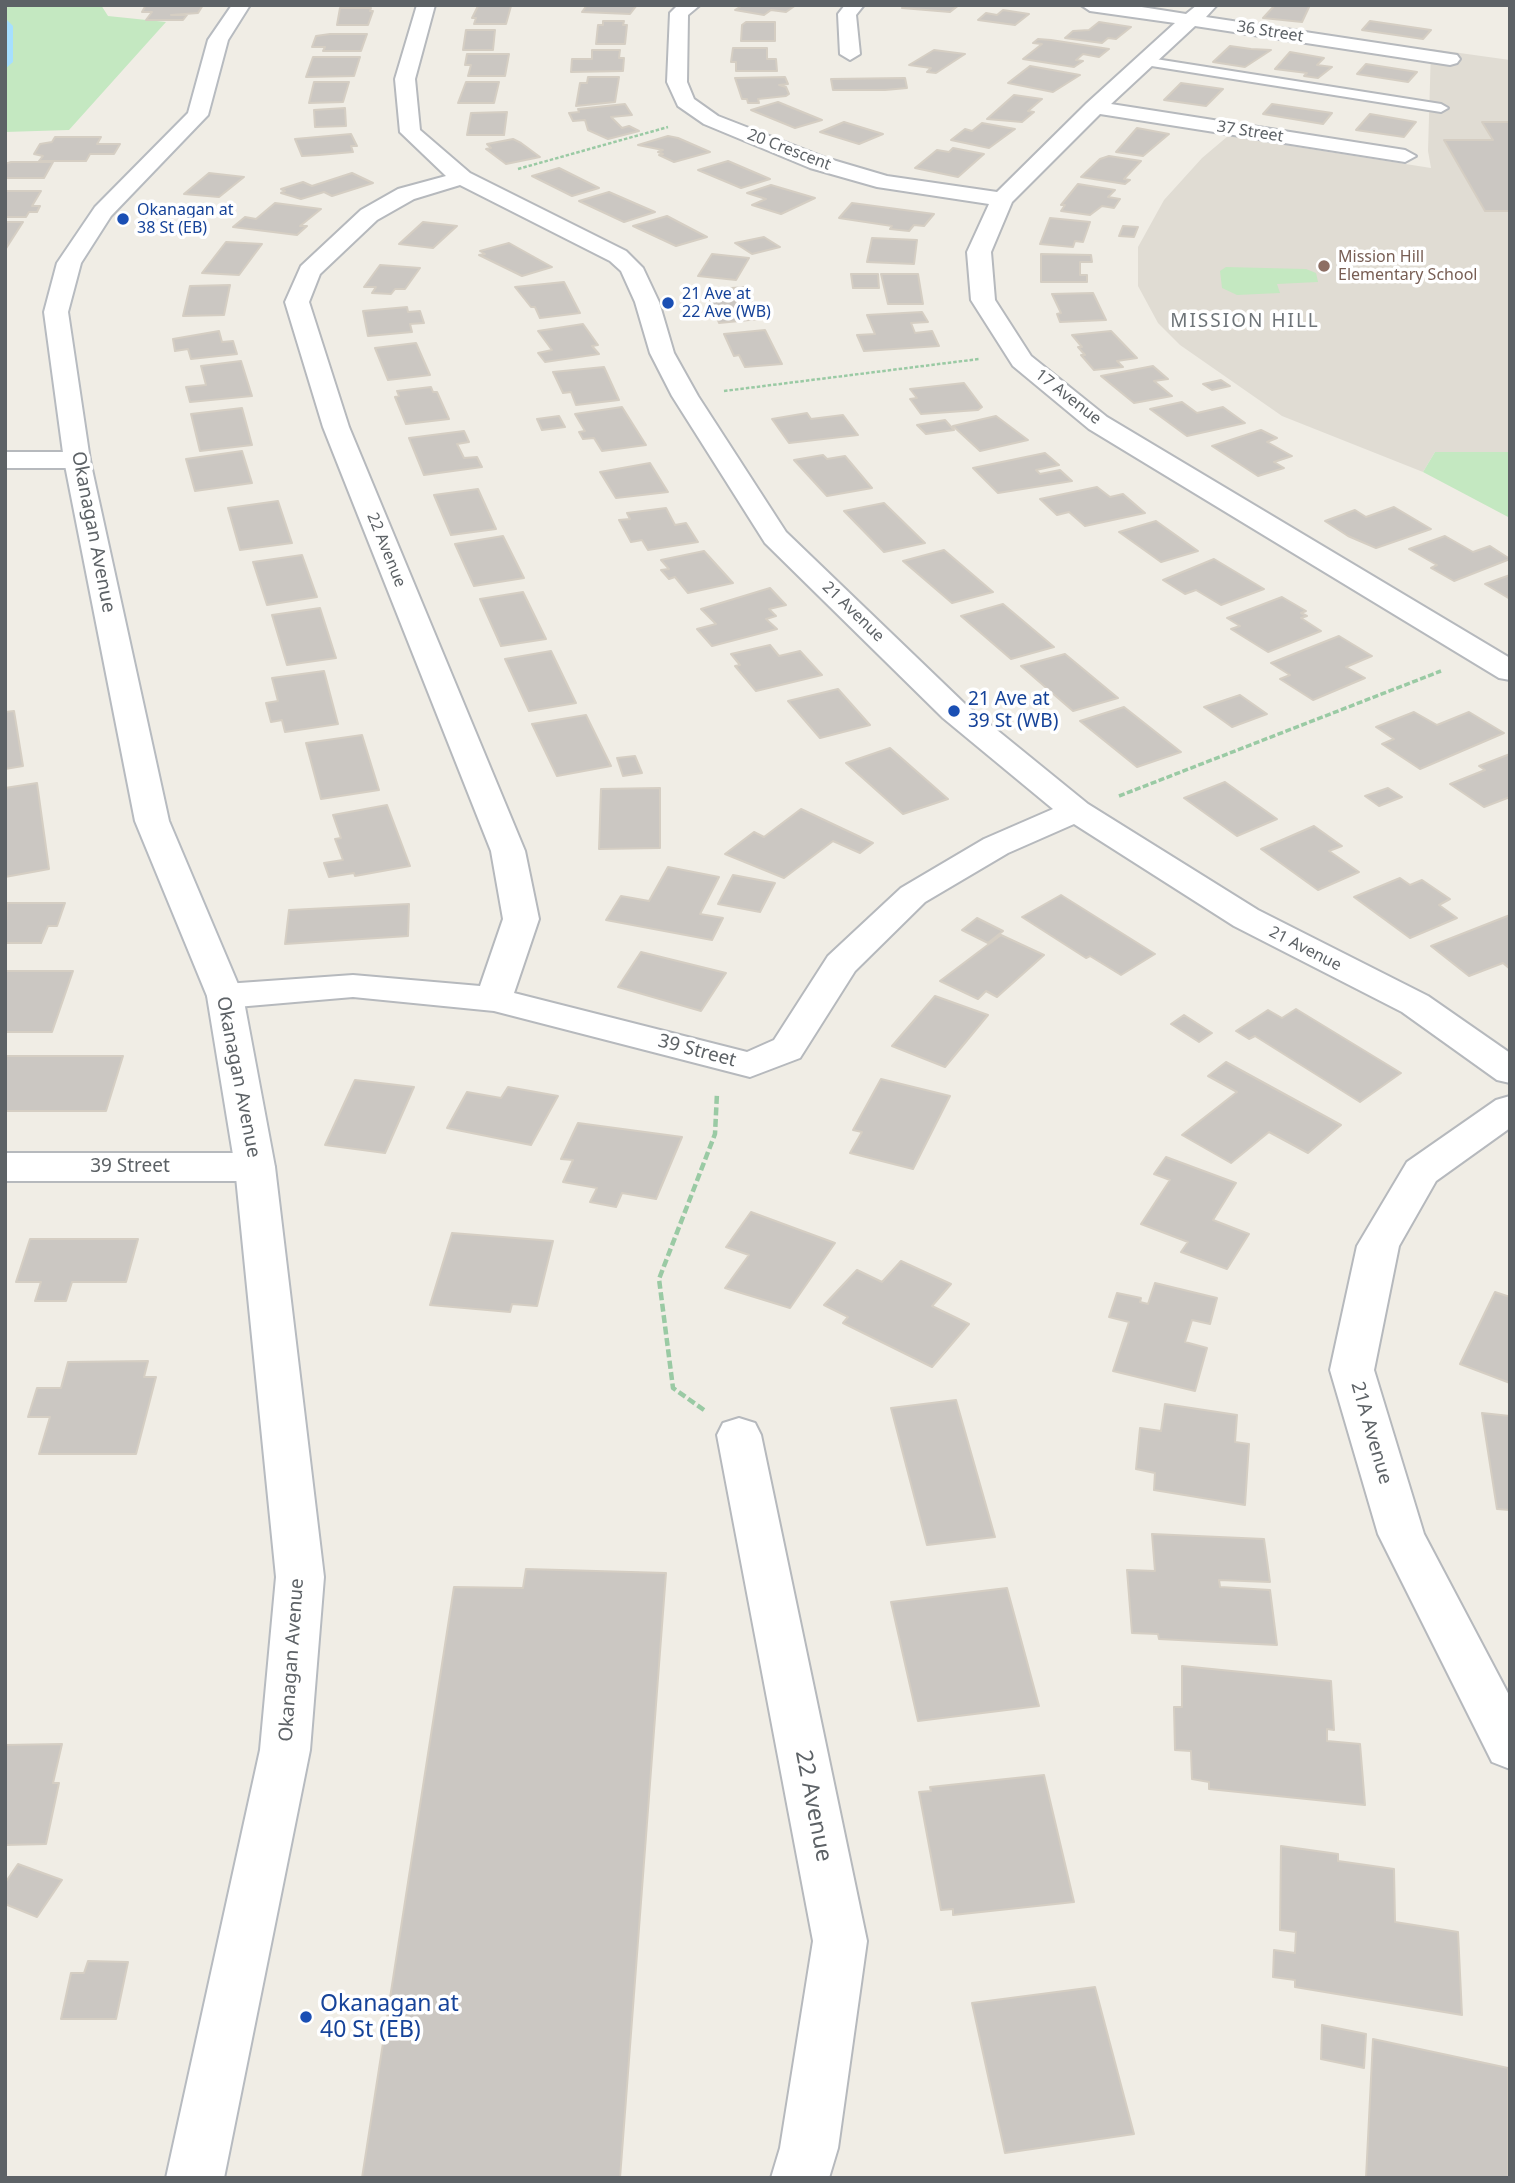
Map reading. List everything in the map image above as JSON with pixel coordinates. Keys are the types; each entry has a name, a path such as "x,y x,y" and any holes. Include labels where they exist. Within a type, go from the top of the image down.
{"street":[{"name":"Okanagan Avenue","path":"195,2178 285,1750 300,1577 255,1167 225,996 152,821 77,460 55,312 69,263 103,212 198,115 218,40 242,5"},
{"name":"21 Avenue","path":"426,5 405,79 410,132 467,180 618,256 631,268 647,302 662,353 685,396 775,537 954,711 1071,806 1246,918 1415,1004 1510,1071"},
{"name":"20 Crescent","path":"691,5 679,13 677,82 685,102 706,117 818,163 884,182 1002,199"},
{"path":"850,54 847,14 855,5"},
{"name":"36 Street","path":"1090,5 1450,59"},
{"name":"17 Avenue","path":"1208,5 1094,107 1002,199 979,252 983,300 1022,361 1098,423 1510,671"},
{"name":"37 Street","path":"1094,107 1405,156"},
{"name":"22 Avenue","path":"467,180 406,194 369,215 309,271 298,302 336,427 508,851 522,919 494,999"},
{"path":"5,460 77,460"},
{"name":"39 Street","path":"225,996 353,986 494,999 750,1065 787,1049 841,964 913,895 1071,806"},
{"name":"21A Avenue","path":"1510,1109 1421,1172 1378,1246 1352,1370 1401,1534 1510,1747"},
{"name":"39 Street","path":"5,1167 255,1167"},
{"name":"22 Avenue","path":"739,1435 840,1941 809,2148 800,2178"}],"lane":[{"path":"1143,61 1441,108"}],"path":[{"path":"467,180 706,117"},
{"path":"759,386 1018,354"},
{"path":"1071,806 1111,799 1449,668"},
{"path":"718,1057 716,1134 659,1279 673,1388 739,1435"}],"shaded area":[{"name":"Mission Hill Elementary School","path":"1431,49 1510,60 1510,452 1435,452 1423,472 1282,416 1180,345 1158,323 1138,286 1138,247 1164,200 1202,158 1228,136 1431,168 1428,151"}],"green space":[{"path":"5,5 101,5 108,16 166,22 69,130 5,132"},
{"path":"1226,267 1306,269 1316,273 1318,282 1277,284 1280,293 1237,295 1222,288 1220,271"},
{"path":"1435,452 1510,452 1510,518 1423,472"}],"building":[{"path":"146,5 203,5 198,13 171,15 187,15 183,20 146,20 152,12 142,12"},
{"path":"587,5 637,5 630,14 582,12"},
{"path":"743,5 796,5 786,12 771,10 764,15 735,10"},
{"path":"905,5 959,5 950,12 902,8"},
{"path":"1275,5 1310,5 1302,22 1263,18"},
{"path":"478,6 511,6 506,24 474,24 476,18 472,18"},
{"path":"340,8 371,8 370,11 373,11 368,25 337,25"},
{"path":"1003,10 1029,14 1015,25 978,20 986,13 997,15"},
{"path":"603,21 624,21 623,25 627,25 625,44 596,44 598,25 603,25"},
{"path":"1370,21 1431,30 1423,39 1362,30"},
{"path":"746,22 775,22 775,41 741,41 742,25"},
{"path":"1099,22 1131,27 1116,39 1108,38 1102,43 1065,38 1073,31 1089,30"},
{"path":"466,30 495,30 493,50 463,50"},
{"path":"367,34 361,51 323,51 325,47 312,47 316,36"},
{"path":"1038,39 1109,49 1099,57 1083,54 1076,60 1083,61 1074,67 1023,59 1042,44 1033,43"},
{"path":"1230,46 1271,50 1245,67 1213,62"},
{"path":"733,48 767,48 767,59 776,59 777,71 736,71 736,62 731,62"},
{"path":"592,50 620,50 619,58 624,58 623,71 571,72 572,59 592,59"},
{"path":"934,50 965,54 936,73 927,72 931,68 909,65"},
{"path":"1290,52 1324,58 1317,65 1332,67 1318,78 1304,76 1307,73 1275,69"},
{"path":"467,54 509,54 505,76 468,76 471,65 465,65"},
{"path":"313,57 360,57 354,76 306,77"},
{"path":"1366,64 1417,72 1408,82 1357,74"},
{"path":"1030,66 1080,75 1053,92 1008,83"},
{"path":"588,77 619,77 615,102 576,106 580,83 587,83"},
{"path":"785,77 788,84 779,85 786,87 789,94 758,99 759,103 748,103 747,99 742,99 735,78"},
{"path":"905,78 907,88 885,90 833,90 831,79"},
{"path":"314,82 349,82 343,102 309,103"},
{"path":"466,82 499,82 494,103 458,103"},
{"path":"1181,83 1223,89 1206,106 1164,100"},
{"path":"1014,95 1042,99 1028,111 1034,112 1022,122 987,119"},
{"path":"778,102 822,120 795,128 751,110"},
{"path":"625,104 632,115 611,117 622,128 629,126 639,131 608,139 588,130 585,120 573,121 569,113 579,112 578,109"},
{"path":"1272,104 1332,113 1323,124 1263,114"},
{"path":"345,108 346,126 315,127 314,110"},
{"path":"507,112 504,135 467,135 471,113"},
{"path":"1370,114 1416,122 1404,137 1356,130"},
{"path":"844,122 883,134 859,144 820,132"},
{"name":"Mission Hill Elementary School","path":"1482,122 1510,122 1510,211 1485,211 1444,140 1493,140"},
{"path":"982,123 1015,129 989,148 951,140 965,129 972,131"},
{"path":"1137,128 1169,134 1143,156 1116,152"},
{"path":"351,134 357,146 351,146 353,152 302,156 295,139"},
{"path":"668,136 710,152 674,162 659,155 663,154 658,152 663,150 638,145"},
{"path":"55,137 101,137 97,144 120,144 114,154 90,154 86,161 39,161 43,156 34,154 40,144 52,142"},
{"path":"513,139 540,157 506,164 486,149 491,148 487,144"},
{"path":"953,148 984,154 958,177 915,168 937,150 949,152"},
{"path":"1109,156 1141,161 1124,179 1130,180 1125,184 1081,177 1100,159"},
{"path":"728,161 770,179 741,188 698,170"},
{"path":"53,162 44,178 5,178 5,164"},
{"path":"559,168 599,188 572,196 532,176"},
{"path":"209,173 244,177 219,197 184,194"},
{"path":"352,173 373,183 332,196 324,192 301,199 281,193 285,191 281,189 303,182 312,186"},
{"path":"1078,184 1115,190 1108,197 1120,199 1114,208 1102,206 1090,215 1061,211 1065,205 1061,205"},
{"path":"771,185 815,198 781,214 752,205 766,199 747,193"},
{"path":"5,191 41,191 32,206 40,206 37,212 29,212 26,217 5,217"},
{"path":"609,192 655,212 624,222 579,201"},
{"path":"275,203 321,209 300,226 307,226 297,235 233,227 245,217 256,219"},
{"path":"852,203 934,214 924,226 914,225 909,231 890,229 892,226 839,218"},
{"path":"667,216 707,237 676,246 633,226"},
{"path":"1050,218 1090,222 1083,242 1075,241 1073,247 1040,244"},
{"path":"5,222 23,222 5,250"},
{"path":"423,222 457,226 433,248 399,244"},
{"path":"1123,226 1138,227 1134,237 1119,236"},
{"path":"764,237 780,247 752,254 735,243"},
{"path":"872,238 917,240 914,264 867,262"},
{"path":"226,242 262,244 239,275 202,273"},
{"path":"509,243 552,267 522,276 479,255 485,254 480,251"},
{"path":"712,254 749,258 736,280 698,276"},
{"path":"1041,254 1091,255 1092,262 1080,262 1080,275 1087,275 1087,282 1041,282"},
{"path":"380,265 420,268 405,289 395,289 391,294 372,293 376,287 364,287"},
{"path":"851,274 878,274 879,288 853,288"},
{"path":"881,274 918,274 923,304 888,304"},
{"path":"564,282 580,313 540,318 535,307 531,307 515,287"},
{"path":"230,285 224,315 183,316 190,286"},
{"path":"745,287 759,319 719,323 706,290"},
{"path":"1093,293 1106,320 1060,322 1057,314 1061,313 1052,294"},
{"path":"407,307 408,312 420,311 424,323 410,324 412,332 368,336 363,311"},
{"path":"922,312 928,322 911,323 915,333 932,331 939,346 864,351 857,335 875,334 867,315"},
{"path":"583,324 598,345 592,346 599,354 545,362 538,353 552,350 538,331"},
{"path":"765,330 782,364 745,367 739,355 734,356 724,334"},
{"path":"219,331 222,342 233,341 237,354 191,359 188,349 175,351 173,339"},
{"path":"1111,331 1137,358 1117,361 1123,367 1094,370 1081,355 1085,355 1078,347 1082,347 1072,335"},
{"path":"416,343 430,375 388,380 375,348"},
{"path":"241,361 252,396 190,402 186,387 206,385 201,366"},
{"path":"1153,366 1168,379 1154,381 1172,396 1134,403 1101,376"},
{"path":"604,367 619,400 576,405 571,392 563,393 553,372"},
{"path":"1221,380 1230,386 1212,390 1203,384"},
{"path":"964,383 982,407 978,410 921,414 910,399 917,398 910,389"},
{"path":"431,387 433,392 437,392 449,419 406,424 395,397 399,396 397,391"},
{"path":"1182,402 1197,413 1223,407 1245,423 1187,436 1150,409"},
{"path":"622,407 646,445 602,451 594,438 583,439 579,432 585,431 575,414"},
{"path":"242,408 252,445 200,451 191,414"},
{"path":"807,413 811,419 843,415 858,435 789,443 772,419"},
{"path":"559,416 565,427 542,430 537,419"},
{"path":"996,416 1028,440 980,451 953,426"},
{"path":"945,420 954,430 926,434 917,425"},
{"path":"1261,430 1277,438 1267,442 1292,456 1274,462 1284,468 1258,476 1212,446"},
{"path":"464,431 469,442 457,444 464,458 477,457 482,467 424,475 409,438"},
{"path":"242,451 252,483 195,491 186,459"},
{"path":"1045,453 1059,465 1036,470 1040,474 1060,470 1072,481 998,493 973,468"},
{"path":"823,455 827,459 845,456 872,488 827,496 794,460"},
{"path":"650,463 668,492 616,498 600,472"},
{"path":"1097,487 1110,497 1123,494 1145,513 1085,526 1069,512 1057,515 1040,499"},
{"path":"478,489 496,529 451,535 434,495"},
{"path":"278,501 292,543 240,550 228,508"},
{"path":"884,503 925,543 884,552 844,511"},
{"path":"1394,507 1431,529 1376,548 1348,536 1325,521 1355,510 1366,517"},
{"path":"666,508 675,525 686,523 698,542 648,550 642,540 631,542 619,520 630,519 627,513"},
{"path":"1156,521 1198,551 1161,562 1119,532"},
{"path":"503,536 524,578 474,586 455,544"},
{"path":"1445,536 1473,552 1490,546 1510,559 1454,581 1431,568 1437,565 1409,549"},
{"path":"944,550 993,592 952,603 903,561"},
{"path":"704,551 733,583 688,593 675,577 669,579 661,570 669,569 661,560"},
{"path":"302,555 317,597 267,605 253,562"},
{"path":"1214,559 1264,589 1221,605 1196,590 1185,594 1163,580"},
{"path":"1510,575 1510,599 1485,584"},
{"path":"770,588 786,605 769,609 776,616 766,619 777,629 712,646 697,629 716,624 701,609"},
{"path":"523,592 546,639 501,646 480,599"},
{"path":"1282,597 1306,611 1301,613 1307,616 1301,618 1321,631 1268,652 1231,629 1240,626 1227,618"},
{"path":"1003,604 1054,647 1011,659 961,616"},
{"path":"320,608 336,658 287,665 272,615"},
{"path":"1339,636 1372,656 1346,667 1365,678 1313,700 1280,679 1290,675 1271,663"},
{"path":"770,645 779,656 800,651 822,675 756,691 735,666 740,665 731,654"},
{"path":"551,651 576,703 529,711 505,659"},
{"path":"1065,654 1118,698 1073,711 1021,666"},
{"path":"324,671 338,724 285,732 282,720 271,722 266,703 278,701 272,678"},
{"path":"838,689 870,725 820,738 788,701"},
{"path":"1240,695 1267,714 1232,727 1204,707"},
{"path":"1124,707 1181,752 1137,767 1080,721"},
{"path":"14,711 23,766 5,769 5,712"},
{"path":"1414,712 1437,725 1469,712 1504,733 1420,769 1382,744 1394,739 1376,727"},
{"path":"586,715 611,766 557,776 532,724"},
{"path":"362,735 379,790 321,799 306,743"},
{"path":"890,748 948,799 903,814 846,763"},
{"path":"1510,754 1510,797 1484,807 1450,784 1485,770 1479,766"},
{"path":"635,756 642,773 623,776 617,758"},
{"path":"1225,782 1277,819 1237,836 1184,798"},
{"path":"37,783 49,869 5,877 5,788"},
{"path":"660,788 660,848 599,849 601,789"},
{"path":"1388,788 1402,797 1379,806 1365,796"},
{"path":"387,805 410,866 355,876 354,873 329,877 324,863 343,860 335,839 341,838 333,815"},
{"path":"801,809 873,843 860,853 833,841 784,878 725,854 754,832 764,837"},
{"path":"1314,826 1342,846 1329,851 1359,872 1318,890 1261,849"},
{"path":"668,867 719,877 700,914 723,918 712,940 606,920 621,896 649,901"},
{"path":"733,875 775,883 760,912 718,904"},
{"path":"1400,878 1410,885 1422,880 1450,899 1439,905 1457,918 1410,938 1354,897"},
{"path":"1061,895 1155,954 1121,975 1090,956 1086,958 1022,917"},
{"path":"7,903 65,903 57,926 48,926 41,943 5,943"},
{"path":"409,904 408,936 285,944 289,910"},
{"path":"1510,915 1510,969 1503,963 1469,976 1431,946"},
{"path":"977,918 1003,931 988,943 962,930"},
{"path":"1001,935 1044,955 997,997 986,991 978,999 940,981"},
{"path":"641,952 726,973 701,1011 618,987"},
{"path":"5,971 73,971 52,1032 5,1032"},
{"path":"935,996 988,1015 945,1067 892,1046"},
{"path":"1296,1009 1401,1073 1360,1102 1255,1036 1249,1039 1236,1031 1268,1010 1282,1018"},
{"path":"1184,1015 1212,1033 1199,1042 1171,1024"},
{"path":"5,1056 123,1056 106,1111 5,1111"},
{"path":"1226,1062 1341,1125 1308,1153 1269,1132 1231,1163 1182,1135 1237,1092 1208,1076"},
{"path":"881,1079 950,1096 913,1169 850,1153 862,1132 853,1130"},
{"path":"355,1080 414,1087 385,1153 325,1145"},
{"path":"508,1087 558,1096 531,1145 447,1128 467,1092 501,1098"},
{"path":"578,1123 682,1137 656,1199 622,1193 616,1207 590,1202 597,1188 563,1182 573,1160 561,1159"},
{"path":"1166,1157 1236,1183 1213,1220 1249,1234 1227,1269 1181,1252 1188,1242 1141,1224 1170,1180 1154,1174"},
{"path":"751,1212 835,1243 790,1308 725,1288 749,1255 726,1247"},
{"path":"452,1233 553,1241 537,1306 512,1304 510,1312 430,1305"},
{"path":"30,1239 138,1239 126,1282 72,1282 66,1301 35,1301 41,1282 16,1282"},
{"path":"901,1261 951,1284 932,1306 969,1324 932,1367 843,1323 848,1317 824,1305 857,1270 882,1282"},
{"path":"1155,1283 1217,1298 1210,1324 1192,1320 1185,1342 1207,1348 1195,1391 1113,1371 1129,1322 1109,1317 1117,1293 1141,1298 1140,1302 1148,1304"},
{"path":"1495,1292 1510,1297 1510,1383 1460,1364"},
{"path":"148,1361 144,1377 156,1377 136,1454 39,1454 50,1417 28,1417 37,1388 61,1388 68,1362"},
{"path":"956,1400 995,1537 927,1545 891,1408"},
{"path":"1165,1404 1237,1415 1235,1442 1249,1444 1245,1505 1154,1490 1155,1473 1136,1469 1140,1428 1161,1431"},
{"path":"1482,1413 1510,1416 1510,1510 1497,1509"},
{"path":"1152,1534 1264,1539 1270,1582 1219,1580 1220,1587 1270,1590 1277,1645 1159,1639 1158,1634 1132,1633 1127,1570 1155,1571"},
{"path":"526,1569 666,1573 620,2178 362,2178 454,1587 523,1588"},
{"path":"1007,1588 1039,1706 918,1721 891,1602"},
{"path":"1182,1666 1331,1681 1334,1730 1327,1729 1327,1741 1360,1744 1365,1805 1209,1789 1209,1782 1192,1779 1191,1751 1175,1750 1174,1707 1182,1707"},
{"path":"62,1744 53,1783 59,1783 46,1844 5,1845 5,1745"},
{"path":"1044,1775 1074,1902 953,1915 953,1909 941,1910 919,1792 931,1791 930,1787"},
{"path":"1281,1846 1338,1854 1338,1861 1394,1869 1395,1922 1458,1932 1462,2015 1295,1987 1295,1980 1273,1977 1274,1950 1295,1953 1296,1932 1280,1930"},
{"path":"18,1864 62,1880 37,1917 5,1904 5,1883"},
{"path":"88,1961 128,1962 116,2019 61,2019 71,1973 84,1973"},
{"path":"1095,1987 1134,2134 1005,2153 972,2003"},
{"path":"1322,2025 1366,2034 1364,2068 1321,2059"},
{"path":"1373,2039 1508,2068 1508,2178 1366,2178"}],"waterway":[{"path":"5,20 10,26 9,62 5,67"}],"place":[{"name":"Okanagan at 38 St (EB)","path":"123,219"},
{"name":"Mission Hill Elementary School","path":"1324,266"},
{"name":"21 Ave at 22 Ave (WB)","path":"668,303"},
{"name":"21 Ave at 39 St (WB)","path":"954,711"},
{"name":"Okanagan at 40 St (EB)","path":"306,2017"}],"district":[{"name":"MISSION HILL","path":"1245,322"}]}
